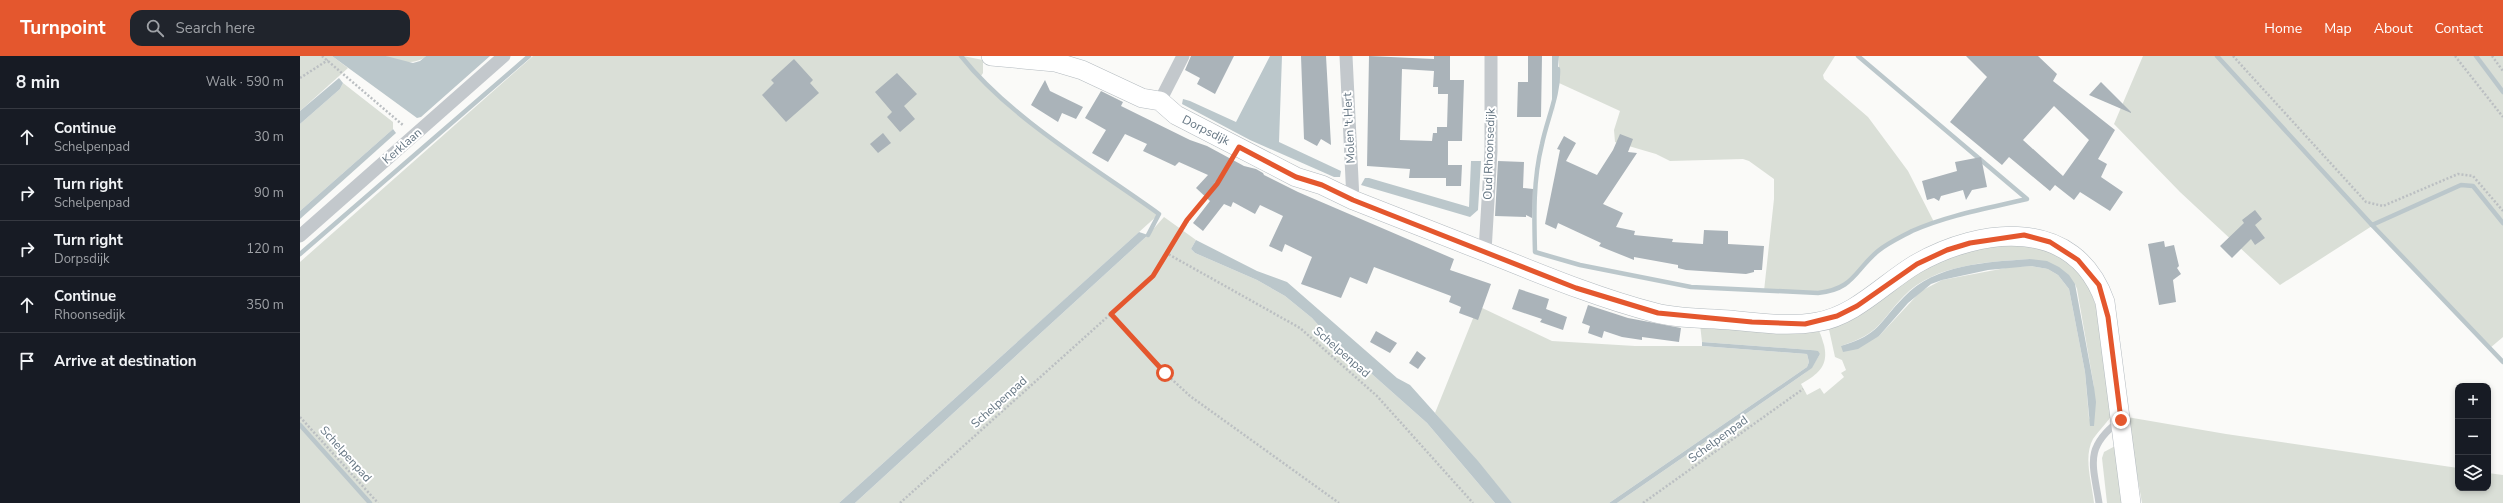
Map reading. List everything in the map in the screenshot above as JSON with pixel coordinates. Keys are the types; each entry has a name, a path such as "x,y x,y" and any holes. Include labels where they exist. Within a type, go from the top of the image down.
{"street":[{"name":"Kerklaan","path":"300,236 504,56"},
{"path":"991,56 1055,62 1082,70 1142,98 1160,101 1183,56"},
{"name":"Molen 't Hert","path":"1346,56 1353,200"},
{"name":"Oud Rhoonsedijk","path":"1485,252 1491,151 1491,56"},
{"name":"Dorpsdijk","path":"1160,101 1176,115 1296,177 1322,185 1353,200 1576,288 1658,313 1752,322 1805,324 1837,316 1857,306 1917,264 1947,250 1994,238 2024,235 2044,240 2065,250 2078,260 2099,285 2108,317 2131,503"}],"lane":[{"path":"2099,503 2093,457 2094,450 2096,444 2106,431 2121,420"}],"path":[{"path":"322,56 415,135"},
{"path":"2233,56 2366,202 2383,206 2458,174 2473,176 2503,211"},
{"path":"2455,56 2503,117"},
{"path":"2492,56 2503,71"},
{"path":"300,78 328,60"},
{"name":"Schelpenpad","path":"900,503 1153,276 1168,254 1187,220 1217,184 1239,147"},
{"name":"Schelpenpad","path":"1168,254 1300,328 1377,396 1473,503"},
{"path":"1111,314 1165,373 1190,396 1339,503"},
{"name":"Schelpenpad","path":"1643,503 1803,389"},
{"name":"Schelpenpad","path":"300,417 378,503"}],"shaded area":[{"path":"300,56 332,56 348,68 300,111"},
{"path":"332,56 386,56 413,63 420,61 426,56 490,56 421,117 417,118"},
{"path":"386,56 426,56 417,61 406,62 395,60"},
{"path":"533,56 963,56 983,60 983,73 979,79 1056,141 1159,214 839,503 300,503 300,262"},
{"path":"1270,56 1282,56 1279,142 1341,171 1340,177 1334,177 1250,140 1182,104 1183,99 1190,101 1236,122"},
{"path":"1552,56 1559,56 1555,105 1552,102"},
{"path":"1559,56 1835,56 1823,75 1824,79 1868,117 1908,171 1934,222 1879,249 1847,284 1831,291 1764,291 1774,199 1774,179 1749,161 1743,159 1670,161 1656,154 1615,142 1614,130 1620,111 1559,83"},
{"path":"2143,56 2503,56 2503,337 2490,348 2372,226 2280,285 2180,192 2114,124"},
{"path":"339,78 343,83 340,89 300,124 300,111"},
{"path":"343,83 393,122 393,129 300,211 300,124 340,89"},
{"path":"393,129 396,133 300,219 300,211"},
{"path":"1471,161 1481,161 1478,210 1470,217 1361,185 1365,178 1369,178 1469,207"},
{"path":"1164,217 1196,240 1191,249 1195,253 1257,280 1285,296 1312,318 1339,348 1364,367 1427,423 1495,503 855,503 1148,235"},
{"path":"1139,232 1148,235 855,503 839,503"},
{"path":"1196,240 1257,271 1287,282 1397,378 1410,385 1478,461 1512,503 1495,503 1427,423 1364,367 1339,348 1312,318 1285,296 1257,280 1195,253 1191,249"},
{"path":"2027,242 2057,251 2073,263 2085,280 2094,300 2100,323 2109,370 2114,412 2093,439 2090,446 2088,462 2094,503 1617,503 1805,373 1812,367 1820,354 1811,350 1702,342 1700,324 1817,328 1824,345 1825,359 1821,369 1801,384 1807,395 1820,388 1824,394 1844,377 1841,373 1846,370 1842,360 1835,357 1828,325 1883,291 1960,249","holes":["2030,259 2048,269 2031,266 2011,267 1942,280 1921,291 1879,336 1841,346 1872,332 1904,296 1917,285 1931,277 1962,267 2014,260","2048,269 2075,284 2094,387 2094,425 2089,418 2085,372 2069,289 2058,275"]},
{"path":"2030,259 2047,261 2059,267 2069,275 2075,284 2094,387 2096,402 2094,426 2090,426 2085,372 2069,289 2058,275 2048,269 2031,266 1988,270 1942,280 1931,284 1908,303 1879,336 1858,349 1843,352 1841,346 1854,342 1872,332 1904,297 1917,286 1931,278 1946,271 1962,267"},
{"path":"1478,306 1552,341 1635,346 1702,346 1807,354 1809,362 1807,367 1609,503 1512,503 1435,413"},
{"path":"1702,342 1811,350 1818,351 1820,354 1812,368 1805,373 1617,503 1609,503 1807,367 1809,362 1807,354 1702,346"},
{"path":"2127,417 2226,434 2455,468 2455,491 2491,491 2491,473 2503,475 2503,503 2142,503"},
{"path":"2117,445 2126,503 2107,503 2102,458 2104,452"}],"building":[{"path":"1191,56 1234,56 1215,94 1197,84 1200,78 1185,70"},
{"path":"1301,56 1326,56 1331,145 1321,139 1317,146 1304,139"},
{"path":"1369,56 1434,59 1434,56 1450,56 1450,80 1464,80 1462,141 1448,141 1448,165 1462,165 1461,186 1446,186 1446,178 1409,178 1410,169 1367,166","holes":["1402,69 1434,71 1433,87 1438,87 1438,94 1448,94 1447,127 1437,127 1437,133 1433,133 1432,141 1400,140"]},
{"path":"1528,56 1542,56 1541,117 1517,117 1518,82 1528,82"},
{"path":"1966,56 2038,56 2057,74 2053,81 2115,130 2098,159 2107,164 2101,177 2123,192 2110,211 2080,192 2074,200 2055,185 2050,191 2009,157 2002,165 1950,122 1987,77","holes":["2054,106 2089,140 2063,176 2023,140"]},
{"path":"794,59 813,80 810,83 819,93 786,122 762,95 774,83 771,80"},
{"path":"897,73 917,94 904,106 915,119 900,132 887,117 892,112 875,92"},
{"path":"1045,80 1050,91 1083,107 1076,119 1062,113 1058,122 1031,105"},
{"path":"2101,82 2131,112 2131,113 2089,95"},
{"path":"1101,91 1123,102 1121,106 1190,140 1207,146 1244,166 1256,169 1264,175 1298,192 1454,259 1450,270 1491,284 1478,320 1459,313 1461,307 1449,302 1451,296 1374,267 1367,284 1350,277 1341,298 1301,284 1312,257 1285,244 1282,252 1269,246 1283,216 1260,205 1255,214 1233,202 1231,207 1224,204 1203,231 1193,223 1210,201 1196,188 1208,175 1179,162 1175,166 1143,151 1147,144 1125,134 1108,162 1092,153 1106,130 1085,118"},
{"path":"883,133 891,143 878,153 870,144"},
{"path":"1620,134 1633,139 1628,152 1637,153 1603,204 1623,213 1616,227 1635,231 1634,235 1673,239 1672,242 1703,244 1704,230 1728,231 1728,244 1764,246 1762,270 1754,270 1754,272 1746,274 1686,270 1678,268 1678,265 1634,257 1634,260 1599,246 1601,243 1558,223 1556,229 1545,224 1560,150 1557,149 1564,136 1576,143 1566,161 1597,175 1613,150"},
{"path":"1981,157 1987,187 1972,190 1966,200 1963,190 1941,196 1939,201 1934,198 1927,200 1922,181 1957,171 1955,162"},
{"path":"1498,161 1524,162 1523,188 1533,189 1532,218 1526,215 1526,217 1495,216"},
{"path":"2255,210 2262,219 2255,225 2265,238 2255,245 2251,239 2232,258 2220,246 2244,223 2242,220"},
{"path":"2164,241 2165,247 2174,245 2179,266 2177,268 2181,274 2173,280 2176,302 2159,305 2148,244"},
{"path":"1519,289 1549,299 1546,309 1567,317 1563,330 1540,322 1542,319 1512,309"},
{"path":"1588,305 1628,318 1681,328 1679,342 1642,337 1642,340 1622,337 1604,331 1602,338 1588,333 1590,326 1582,323"},
{"path":"1376,331 1397,343 1390,353 1370,342"},
{"path":"1417,351 1426,358 1418,369 1409,363"}],"waterway":[{"path":"300,254 529,56"},
{"path":"961,56 981,79 1028,121 1054,141 1159,214 1148,235"},
{"path":"1558,69 1555,98 1544,135 1537,171 1534,212 1535,252 1580,265 1691,287 1818,293 1839,288 1852,278 1878,251 1912,231 1954,216 2027,199 1858,56"},
{"path":"2217,56 2372,225 2461,185 2473,186 2503,223"},
{"path":"2476,56 2503,92"},
{"path":"2372,225 2503,362"},
{"path":"300,425 370,503"}],"route":[{"path":"1165,373 1111,314 1153,276 1168,254 1175,238 1187,220 1217,184 1239,147 1296,177 1322,185 1353,200 1576,288 1658,313 1752,322 1805,324 1819,322 1837,316 1857,306 1880,288 1917,264 1947,250 1994,238 2024,235 2050,242 2065,250 2078,260 2099,285 2108,317 2121,420"}]}
